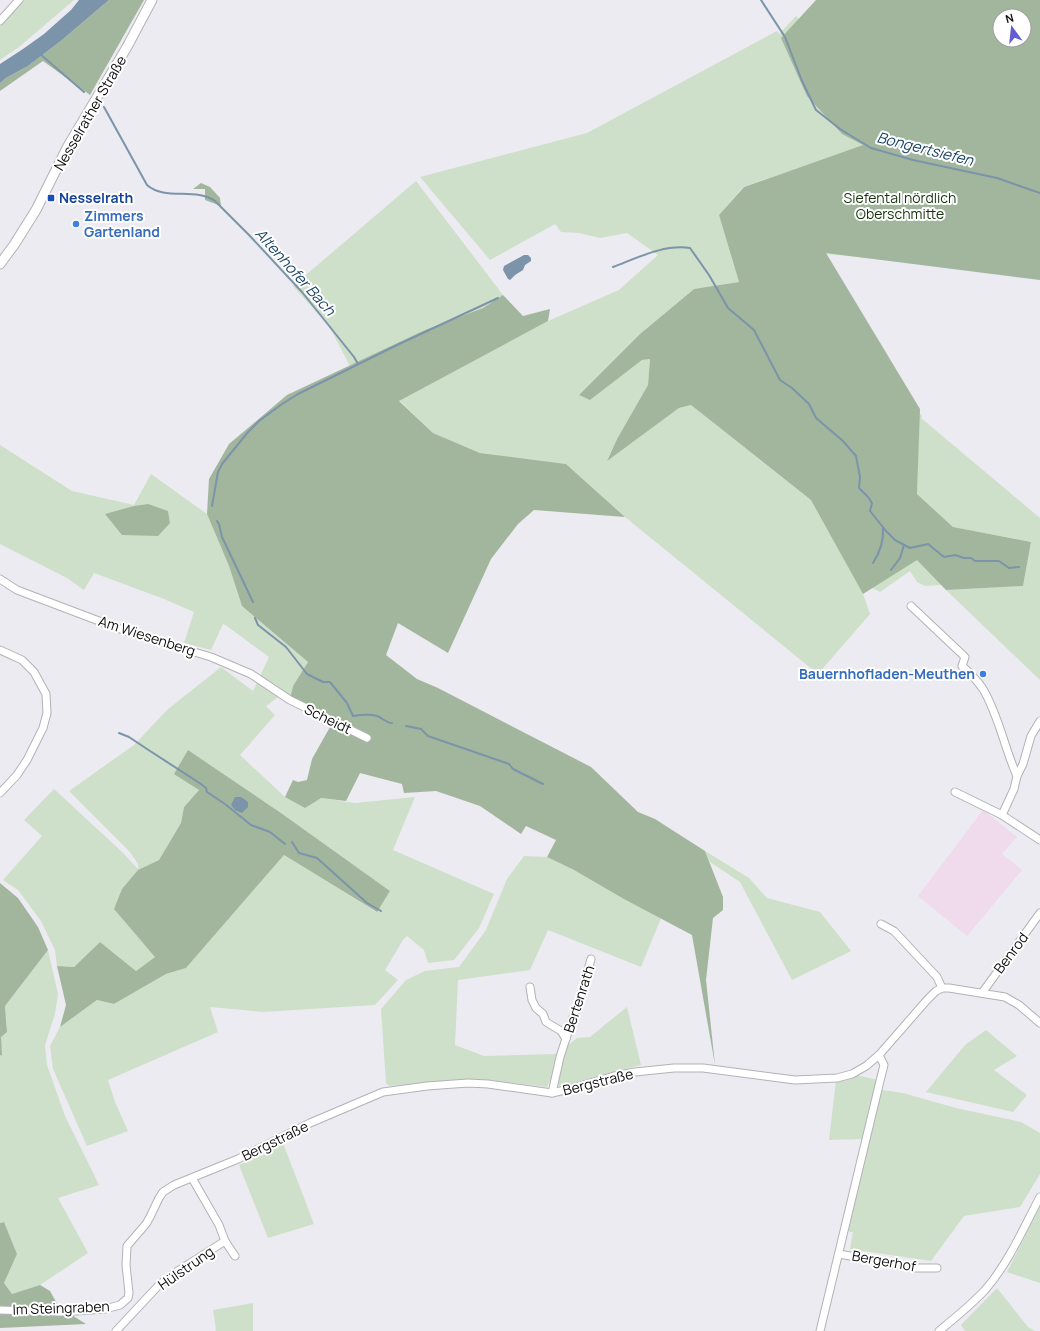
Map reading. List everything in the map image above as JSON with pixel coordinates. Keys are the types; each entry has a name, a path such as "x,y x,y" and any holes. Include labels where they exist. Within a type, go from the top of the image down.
{"main road":[{"name":"Nesselrather Straße","path":"0,264 14,246 36,210 68,146 127,47 152,0"}],"street":[{"path":"0,21 18,0"},
{"name":"Am Wiesenberg","path":"0,579 17,590 128,632 211,657 251,674 290,700"},
{"path":"911,606 965,657 962,666 974,677 991,705 1010,761 1017,776"},
{"path":"0,650 22,660 34,672 46,694 47,713 43,728 27,760 17,775 0,793"},
{"name":"Scheidt","path":"290,700 367,738"},
{"path":"1002,815 1014,789 1031,736 1040,720"},
{"path":"955,792 1002,815 1040,840"},
{"name":"Benrod","path":"982,992 1040,913"},
{"path":"881,924 894,931 937,977 942,988 982,992 1005,997 1012,1000 1040,1022"},
{"name":"Bertenrath","path":"552,1093 560,1057 579,1003 591,959"},
{"name":"Bertenrath","path":"530,987 532,1000 536,1008 543,1014 546,1022 561,1031 566,1039"},
{"name":"Bergstraße","path":"133,1238 150,1217 163,1192 174,1185 238,1159 310,1123 383,1092 427,1086 468,1083 488,1084 552,1093 569,1090 614,1076 656,1069 702,1068 795,1080 837,1078 852,1074 866,1066 879,1055 927,1000 936,991 942,988"},
{"path":"838,1254 884,1066 879,1055"},
{"name":"Hülstrung","path":"192,1178 219,1225 225,1241 235,1256"},
{"path":"939,1331 986,1289 994,1279 1040,1197"},
{"name":"Im Steingraben","path":"0,1310 61,1312 105,1309 120,1305 128,1298 129,1283 126,1253 127,1246 133,1238"},
{"name":"Hülstrung","path":"116,1331 160,1285 174,1274 225,1241"},
{"name":"Bergerhof","path":"820,1331 838,1254 916,1268 937,1268"}],"shaded area":[{"path":"983,810 1017,837 1002,854 1022,870 967,936 918,896"}],"green space":[{"path":"23,0 74,0 19,47 0,60 0,26"},
{"path":"109,0 144,0 90,95 43,61 0,91 0,83 28,66 62,40"},
{"name":"Siefental nördlich Oberschmitte","path":"816,0 1040,0 1040,280 826,253 920,409 917,494 953,527 1031,542 1023,586 946,590 917,560 863,594 811,500 691,405 679,408 607,461 617,439 648,385 650,359 642,360 590,400 579,395 640,334 694,289 739,282 719,215 744,187 863,145 842,134 807,96 781,38"},
{"name":"Siefental nördlich Oberschmitte","path":"796,16 833,50 845,74 891,147 1001,172 1040,187 1040,275 816,253 805,265 806,287 835,355 891,397 899,388 922,416 921,418 1040,518 1040,680 946,590 1023,586 1031,542 953,527 917,494 919,420 913,500 948,535 1012,552 1028,552 1015,581 1013,579 925,586 917,582 910,571 880,592 857,580 844,559 863,594 870,614 818,674 625,517 566,464 480,453 433,433 399,400 548,321 619,290 658,255 627,233 600,238 579,233 561,232 555,224 490,260 420,177 587,133 777,31 779,34","holes":["834,125 872,146 875,154 871,159 761,193 738,206 723,220 733,238 745,285 721,297 715,286 739,282 719,215 743,187 864,145 842,134","708,287 700,294 733,353 782,424 829,471 807,497 691,405 679,408 607,460 617,439 648,385 650,359 642,360 590,399 579,395 640,334 694,289"]},
{"path":"416,181 503,295 483,308 425,330 350,366 329,326 293,286"},
{"path":"201,183 210,187 220,198 221,206 205,200 205,189 193,189"},
{"path":"503,295 523,316 550,309 548,321 399,401 433,433 480,453 566,464 625,517 534,510 518,524 491,559 448,653 398,623 386,655 417,679 438,688 591,767 638,812 655,819 705,851 723,897 723,910 713,918 706,980 715,1065 692,935 624,899 574,870 547,857 556,840 526,826 521,834 480,806 436,791 404,793 402,784 360,773 346,801 321,798 305,808 285,797 293,780 298,782 307,780 312,759 330,727 290,699 293,686 308,662 242,606 229,566 207,514 209,479 229,444 287,395 425,330 483,308"},
{"path":"0,445 72,491 134,505 151,474 207,514 229,566 242,606 308,662 293,686 290,699 282,694 266,706 275,715 240,755 285,797 321,798 355,803 415,797 393,850 494,894 479,928 454,960 428,963 424,950 407,936 385,970 398,980 375,1005 263,1012 210,1007 218,1032 108,1080 115,1102 128,1131 87,1146 53,1069 50,1046 60,1027 97,1000 114,1004 166,974 186,968 284,855 376,912 390,891 281,813 188,750 199,790 184,807 181,823 159,860 138,870 155,957 136,971 100,942 74,967 57,966 55,950 41,921 18,890 3,880 42,836 24,820 54,789 121,851 138,869 138,864 130,852 69,791 134,745 167,710 221,667 253,691 269,657 223,624 211,650 184,643 194,612 164,599 94,573 84,590 67,578 0,544"},
{"path":"148,504 168,511 170,523 158,536 122,535 105,514 134,506"},
{"path":"188,750 281,813 390,891 377,912 284,855 186,968 166,974 114,1004 97,1000 60,1027 66,1005 57,966 74,967 100,942 136,971 155,957 114,909 122,889 138,870 159,860 181,823 184,807 199,790 174,774"},
{"path":"705,851 749,878 767,898 820,912 851,951 792,980 740,882 710,862"},
{"path":"524,856 547,857 574,870 661,918 641,967 548,930 530,970 458,980 455,1045 484,1056 558,1054 554,1072 547,1087 489,1080 455,1080 389,1086 386,1083 381,1009 406,980 425,971 459,967 486,930 507,879"},
{"path":"0,883 18,898 38,927 48,950 5,1006 7,1032 1,1037 2,1056 0,1055"},
{"path":"48,950 58,994 55,1014 45,1045 47,1065 65,1116 99,1185 58,1198 88,1253 40,1285 12,1294 4,1283 17,1254 4,1222 0,1223 0,1055 2,1056 0,1037 7,1025 5,1006"},
{"path":"627,1007 641,1065 560,1087 557,1082 566,1047 577,1038 590,1037"},
{"path":"986,1030 1017,1056 994,1070 1027,1095 1013,1112 926,1092 965,1045"},
{"path":"856,1075 878,1080 862,1139 829,1140 836,1081"},
{"path":"882,1090 903,1093 956,1108 1021,1122 1040,1133 1040,1174 1020,1207 964,1216 931,1261 850,1249 853,1232 850,1232 847,1229"},
{"path":"283,1143 314,1224 268,1238 239,1165"},
{"path":"1040,1207 1040,1283 1007,1272"},
{"path":"4,1222 17,1254 4,1283 12,1294 40,1285 50,1291 59,1307 86,1324 0,1328 0,1223"},
{"path":"997,1288 1028,1327 1035,1331 965,1331 961,1325"},
{"path":"253,1303 253,1331 215,1331 213,1310"}],"water":[{"path":"79,0 109,0 62,40 28,66 0,83 0,64 44,34 71,10"},
{"path":"524,255 528,255 531,258 531,261 525,265 523,270 510,280 508,279 503,270 504,266"},
{"path":"235,797 241,797 248,802 248,807 242,813 235,810 231,805"}],"waterway":[{"name":"Bongertsiefen","path":"761,0 785,37 802,81 816,110 840,129 871,148 913,160 997,178 1040,193"},
{"name":"Altenhofer Bach","path":"40,54 84,92"},
{"name":"Altenhofer Bach","path":"104,107 147,185 154,190 199,195 215,201 302,292 358,364"},
{"name":"Altenhofer Bach","path":"613,267 661,250 680,247 690,248 709,275 728,308 754,330 780,380 792,388 809,404 816,418 843,441 856,456 860,477 859,488 872,503 870,511 895,540 910,548 928,544 944,557 955,555 964,558 971,558 975,561 999,561 1009,568 1019,567"},
{"path":"212,506 218,472 222,464 248,432 259,421 282,404 298,394 397,345 498,298"},
{"path":"217,521 222,537 253,602"},
{"path":"873,563 881,546 883,528"},
{"path":"891,570 900,558 904,545"},
{"path":"255,618 258,625 286,647 307,674 323,682 330,682 347,703 353,716 374,715 392,723"},
{"path":"406,726 421,729 428,736 509,764 513,769 543,784"},
{"path":"119,733 129,737 201,784 206,788 207,792 225,804 251,825 270,832 285,844"},
{"path":"292,842 299,853 317,858 367,903 381,911"}],"place":[{"name":"Nesselrath","path":"51,198"},
{"name":"Zimmers Gartenland","path":"76,224"},
{"name":"Bauernhofladen-Meuthen","path":"983,674"}]}
